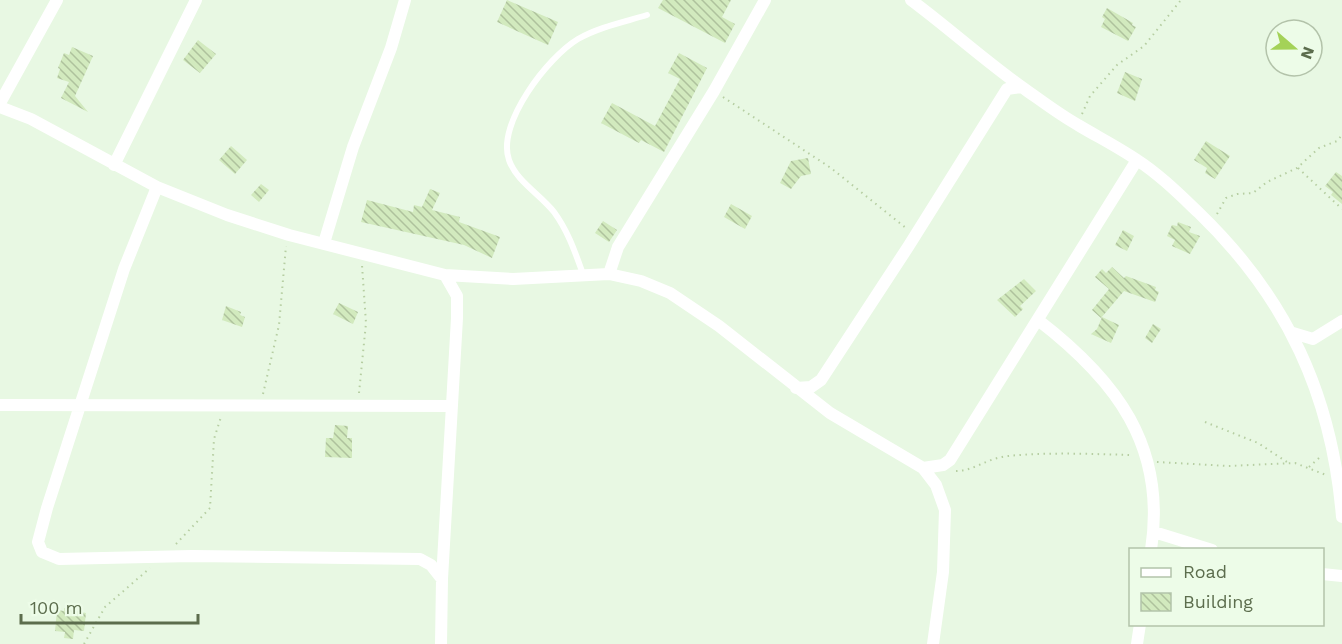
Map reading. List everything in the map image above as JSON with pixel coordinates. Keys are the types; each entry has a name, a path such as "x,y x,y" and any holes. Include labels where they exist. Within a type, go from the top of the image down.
{"street":[{"path":"57,0 0,105 31,119 157,187 227,215 289,235 445,275 513,279 609,273 670,293 719,327 830,413 923,468 936,485 945,510 943,572 933,644"},
{"path":"114,165 196,0"},
{"path":"324,243 353,147 391,48 405,0"},
{"path":"609,273 618,247 714,91 765,0"},
{"path":"911,0 1022,87 1077,125 1137,159 1170,185 1208,222 1264,286 1293,333 1313,381 1339,481 1342,517"},
{"path":"796,388 810,387 821,380 1007,89 1022,87"},
{"path":"923,468 943,465 950,460 1137,159"},
{"path":"157,187 124,269 80,407 38,542 42,552 59,559 118,556 420,559 431,565 442,579"},
{"path":"441,644 442,579 457,296 445,275"},
{"path":"457,296 472,277"},
{"path":"1293,333 1312,339 1341,319"},
{"path":"1038,320 1093,366 1136,426 1150,461 1154,532 1151,548"},
{"path":"0,405 80,407 226,404 451,406"},
{"path":"1154,532 1209,548"},
{"path":"1324,574 1342,576"},
{"path":"1137,644 1140,626"}],"lane":[{"path":"583,274 567,232 552,210 513,170 506,146 509,127 517,108 534,84 576,40 597,30 647,15"}],"path":[{"path":"1077,125 1090,96 1117,65 1144,46 1181,0"},
{"path":"714,91 831,168 915,236"},
{"path":"1208,222 1221,210 1226,198 1252,193 1267,182 1297,168 1320,148 1337,141 1342,135"},
{"path":"1297,168 1342,209"},
{"path":"261,405 279,325 284,289 282,263 289,235"},
{"path":"357,405 366,323 361,253"},
{"path":"84,644 105,607 163,558 210,508 216,431 226,404"},
{"path":"1205,422 1258,443 1290,464"},
{"path":"1309,468 1332,449"},
{"path":"955,471 968,470 985,460 1006,456 1132,455 1150,461 1189,466 1290,464 1309,468 1339,481"}],"building":[{"path":"507,0 558,22 548,45 497,22"},
{"path":"663,0 731,0 722,17 735,24 725,43 658,8"},
{"path":"1107,8 1136,27 1128,41 1101,27 1105,19 1102,17"},
{"path":"198,40 216,54 200,73 183,60"},
{"path":"72,47 93,56 75,96 88,112 61,98 69,82 57,78 60,69 58,68 64,53 69,55"},
{"path":"679,53 707,68 664,152 641,140 639,143 601,123 612,103 655,126 680,79 668,73"},
{"path":"1125,72 1142,79 1135,101 1117,93"},
{"path":"1206,141 1230,156 1215,179 1205,173 1207,168 1194,160"},
{"path":"231,146 247,160 235,174 219,160"},
{"path":"808,158 811,174 801,176 791,189 780,183 791,161"},
{"path":"1336,172 1342,176 1342,204 1331,195 1333,192 1325,186"},
{"path":"261,184 269,190 259,202 251,195"},
{"path":"430,189 440,193 432,210 460,217 459,222 500,237 492,258 464,245 361,222 367,200 413,212 414,205 422,207"},
{"path":"731,204 752,216 745,229 724,217"},
{"path":"603,221 617,230 609,242 595,233"},
{"path":"1178,222 1191,227 1189,232 1200,236 1190,254 1172,246 1175,240 1167,236 1172,225 1177,226"},
{"path":"1123,230 1134,236 1127,251 1115,245"},
{"path":"1112,267 1124,278 1126,276 1156,287 1155,290 1159,292 1155,302 1124,291 1101,318 1092,310 1109,289 1095,277 1102,269 1106,273"},
{"path":"1024,279 1036,291 1020,306 1023,309 1015,317 997,300"},
{"path":"339,303 358,312 353,324 333,314"},
{"path":"226,306 241,312 240,315 245,317 242,327 222,320"},
{"path":"1102,317 1119,325 1111,343 1091,334 1097,329"},
{"path":"1153,324 1161,329 1152,343 1145,338"},
{"path":"335,425 348,426 347,438 352,438 352,458 325,457 326,438 333,438"},
{"path":"64,608 86,613 84,631 74,630 73,639 64,638 65,632 55,631 57,610 64,611"}]}
